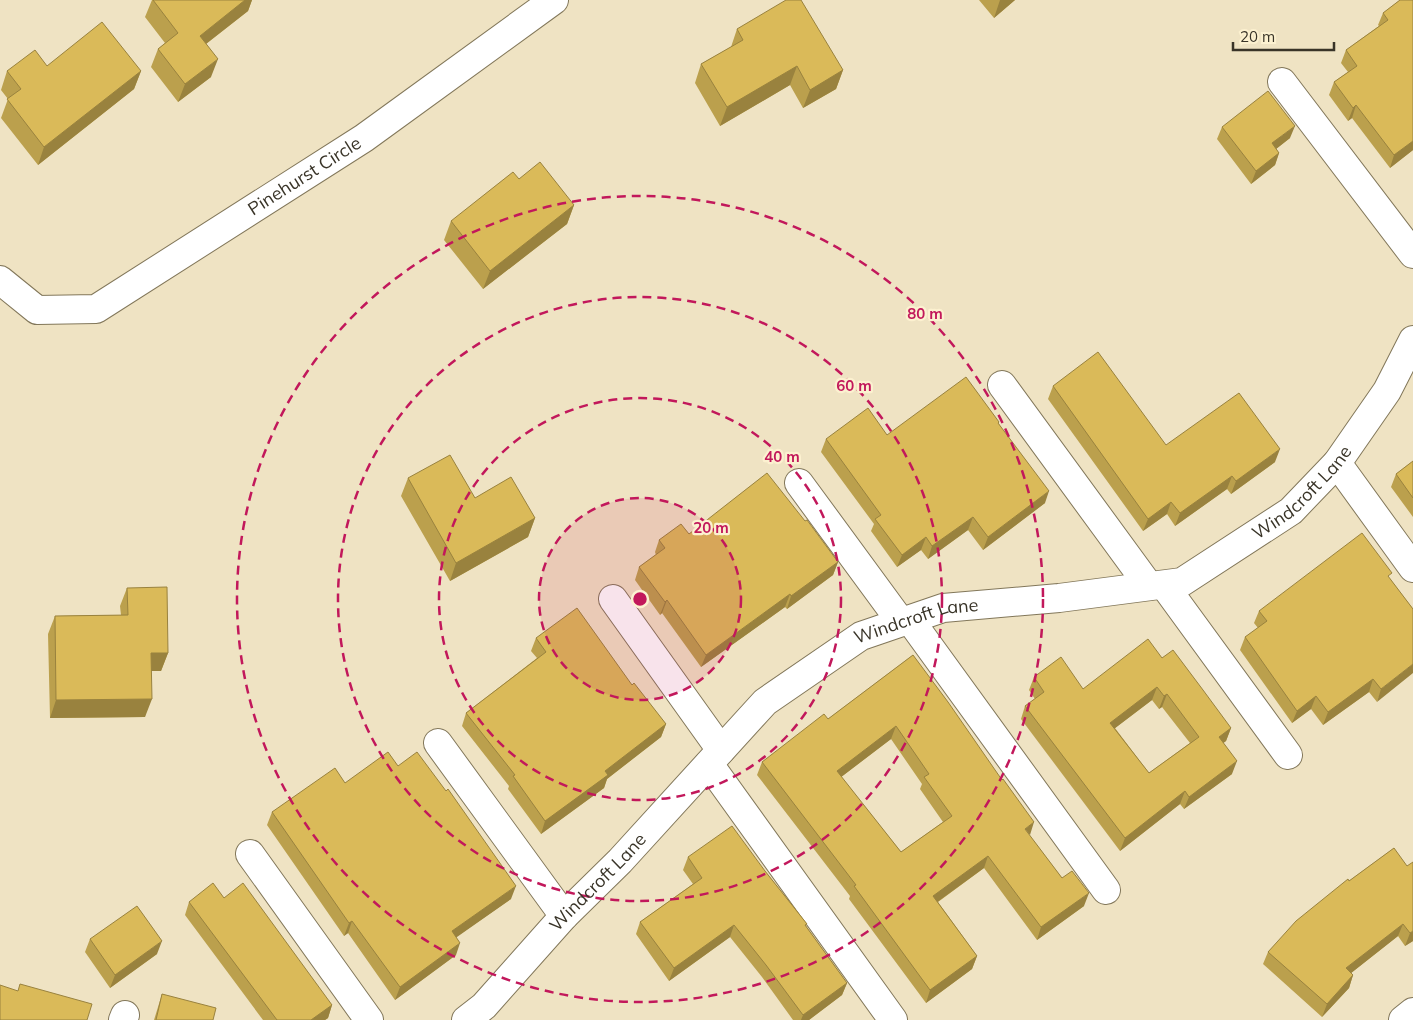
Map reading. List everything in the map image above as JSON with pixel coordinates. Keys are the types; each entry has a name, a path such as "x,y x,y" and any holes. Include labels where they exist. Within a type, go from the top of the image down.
{"street":[{"name":"Pinehurst Circle","path":"0,280 37,310 96,308 364,138 554,0"},
{"path":"1282,82 1413,254"},
{"name":"Windcroft Lane","path":"466,1020 484,1006 564,916 620,861 765,702 860,636 943,608 1059,598 1182,582 1291,511 1337,463 1387,391 1413,340"},
{"path":"1002,385 1288,755"},
{"path":"1337,463 1413,568"},
{"path":"799,483 905,621 1106,890"},
{"path":"612,599 715,757 893,1020"},
{"path":"438,743 564,916"},
{"path":"250,854 369,1020"},
{"path":"1403,1020 1413,1012"}],"building":[{"path":"153,0 245,0 200,36 218,59 185,84 158,49 178,33"},
{"path":"786,0 801,0 843,70 810,90 797,66 727,107 701,64 743,40 737,29"},
{"path":"1400,0 1413,0 1413,141 1394,155 1356,105 1353,108 1334,82 1357,66 1346,50 1388,20 1383,13"},
{"path":"102,22 141,71 44,147 7,99 21,89 7,71 35,50 47,66"},
{"path":"1268,91 1295,126 1272,143 1279,153 1256,171 1222,127"},
{"path":"540,162 574,205 490,271 451,221 513,172 519,179"},
{"path":"1098,352 1166,445 1239,393 1280,449 1236,481 1232,476 1180,513 1171,502 1148,519 1053,386"},
{"path":"966,377 1049,491 988,537 973,517 932,546 926,537 902,555 875,519 881,515 826,439 868,408 887,435"},
{"path":"450,455 475,498 511,477 535,518 456,563 408,478"},
{"path":"1413,461 1413,498 1396,474"},
{"path":"767,473 805,521 807,520 838,562 706,655 667,600 665,602 639,567 665,548 659,540 681,524 689,534"},
{"path":"1362,533 1392,573 1388,576 1413,609 1413,664 1381,689 1373,679 1328,712 1316,696 1297,711 1245,637 1267,621 1259,611"},
{"path":"167,587 168,653 151,653 152,699 56,700 55,616 128,615 127,588"},
{"path":"577,608 632,685 634,683 666,724 605,771 608,775 545,821 513,776 515,775 466,713 546,652 536,638"},
{"path":"1148,639 1162,658 1173,650 1231,728 1219,737 1237,761 1189,797 1185,791 1125,838 1025,706 1044,692 1034,677 1061,657 1083,689","holes":["1157,687 1164,696 1167,694 1199,737 1149,773 1110,723"]},
{"path":"913,655 1034,822 1025,829 1062,878 1072,871 1089,893 1041,927 988,856 933,896 977,956 930,990 854,886 856,885 762,762 824,714 828,719","holes":["896,726 929,774 924,777 952,816 901,852 837,771"]},
{"path":"388,752 398,766 417,752 446,791 448,789 516,886 452,931 460,943 400,987 352,921 349,923 272,812 335,768 345,783"},
{"path":"732,826 807,924 805,925 847,983 803,1015 734,925 674,968 640,922 702,878 688,857"},
{"path":"1394,848 1407,866 1413,862 1413,931 1410,933 1403,924 1346,968 1353,975 1327,1004 1268,952 1296,921 1348,879 1349,881"},
{"path":"213,883 224,898 243,883 332,1005 311,1020 277,1020 189,902"},
{"path":"137,906 162,941 115,975 90,939"},
{"path":"20,984 92,1004 87,1020 0,1020 0,985 18,991"},
{"path":"162,994 216,1008 213,1020 156,1020"}]}
